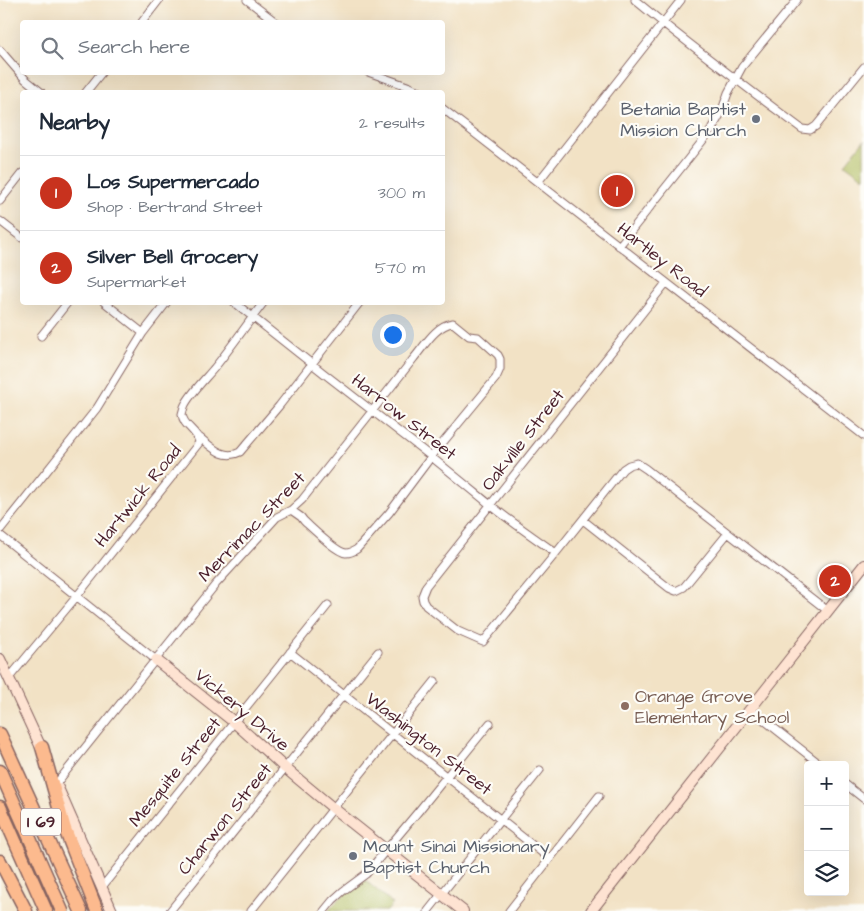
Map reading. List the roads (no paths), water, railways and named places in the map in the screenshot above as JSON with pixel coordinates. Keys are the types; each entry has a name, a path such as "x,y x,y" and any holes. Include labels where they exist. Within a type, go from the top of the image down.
{"highway":[{"name":"I 69","path":"0,734 81,911"},
{"path":"42,747 65,829 97,911"},
{"name":"I 69","path":"0,771 62,911"},
{"name":"I 69","path":"0,807 46,911"},
{"path":"0,861 26,911"}],"street":[{"path":"144,20 160,0"},
{"path":"247,0 273,20"},
{"path":"636,0 735,79 802,129 810,130 816,126 864,67"},
{"path":"538,182 681,0"},
{"path":"620,246 712,129 742,67 797,0"},
{"path":"0,50 20,73"},
{"path":"22,75 39,90"},
{"path":"88,90 100,75"},
{"path":"376,75 415,90"},
{"name":"Hartley Road","path":"445,110 864,436"},
{"path":"0,201 20,176"},
{"path":"0,221 20,236"},
{"name":"Oakville Street","path":"556,553 483,642 458,632 426,606 423,601 422,596 426,586 666,282"},
{"path":"41,336 66,305"},
{"path":"108,305 143,333"},
{"path":"0,530 97,408 143,333 165,305"},
{"name":"Harrow Street","path":"238,305 490,505 556,553"},
{"name":"Hartwick Road","path":"9,678 199,443 199,437 185,423 182,415 184,407 262,305"},
{"path":"199,437 228,456 240,452 274,413 358,305"},
{"name":"Merrimac Street","path":"56,784 216,584 277,518 292,510 315,484 433,335 446,324 453,323 469,336 478,337 498,355 501,364 498,374 431,457 389,513 362,545 353,552 346,553 338,549 292,510"},
{"path":"556,553 623,469 628,465 637,463 828,611"},
{"path":"583,520 669,588 676,591 684,586 728,533"},
{"name":"Vickery Drive","path":"0,535 234,722 333,808 463,911"},
{"path":"590,911 864,565"},
{"name":"Mesquite Street","path":"102,887 328,605"},
{"name":"Washington Street","path":"290,652 550,859"},
{"name":"Charwon Street","path":"170,911 378,652"},
{"path":"0,659 42,747 56,784 112,911"},
{"path":"251,911 435,680"},
{"path":"750,709 816,761"},
{"path":"324,911 332,900 366,874 490,723"},
{"path":"428,911 540,770"},
{"path":"849,787 864,799"},
{"path":"508,911 598,796"},
{"path":"0,866 20,911"}],"place":[{"name":"Betania Baptist Mission Church","path":"756,119"},
{"name":"Los Supermercado","path":"617,191"},
{"name":"Silver Bell Grocery","path":"835,581"},
{"name":"Orange Grove Elementary School","path":"625,706"},
{"name":"Mount Sinai Missionary Baptist Church","path":"353,856"}]}
